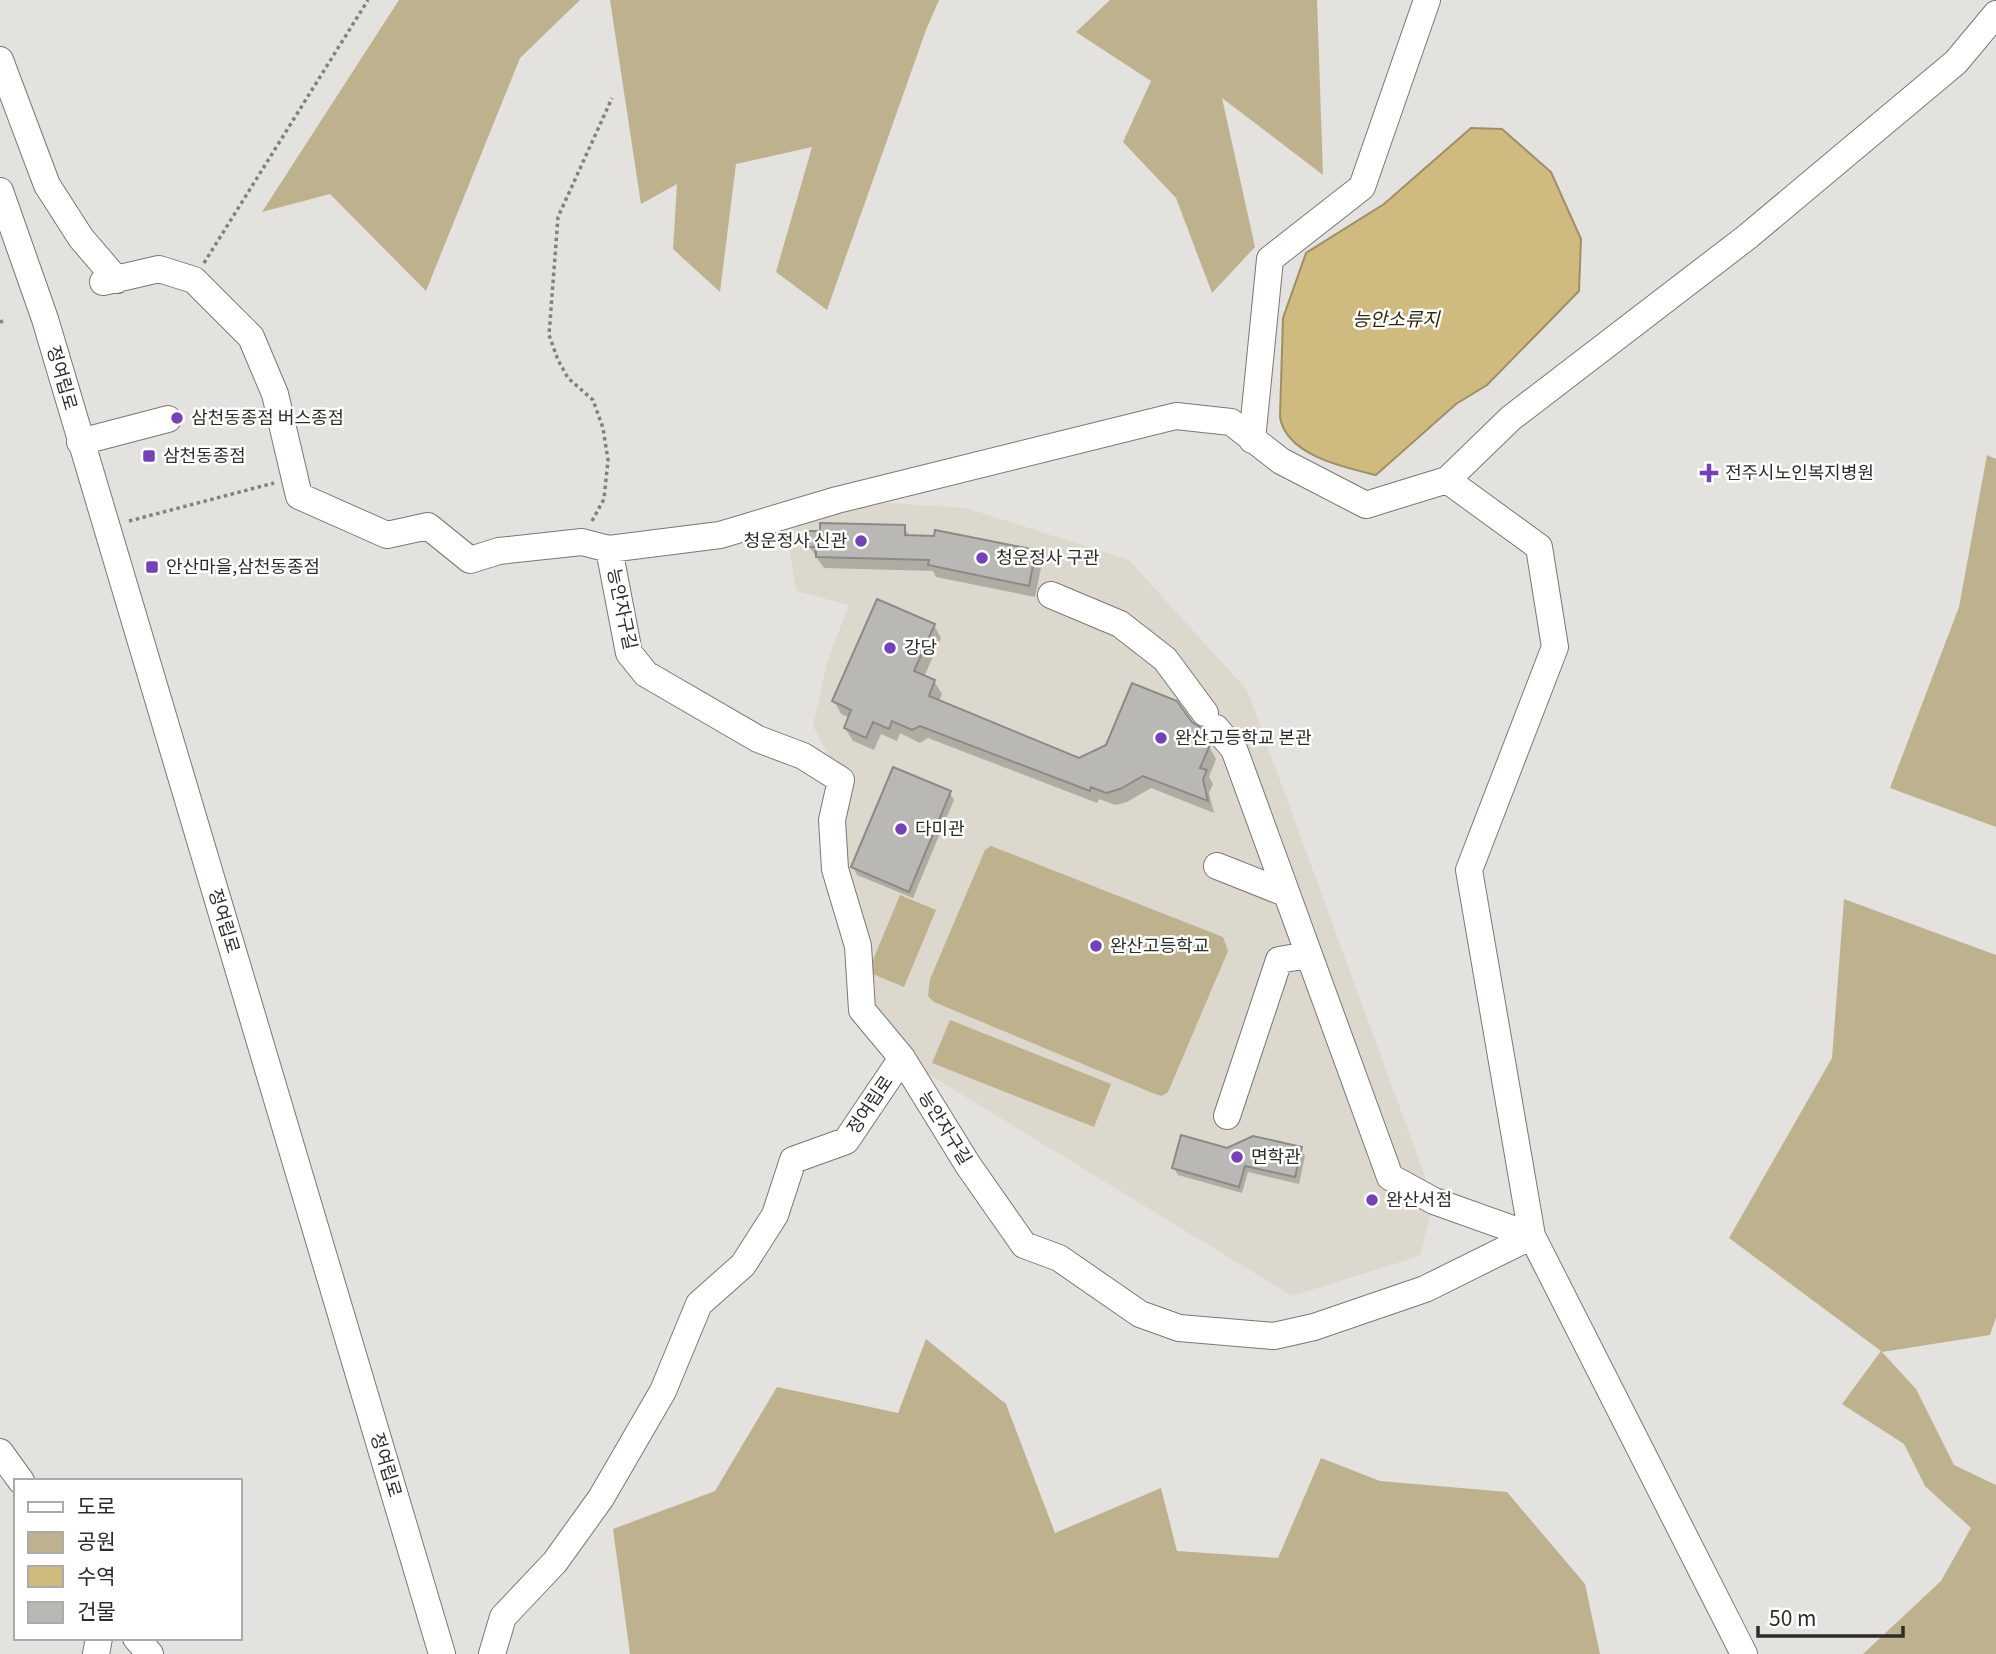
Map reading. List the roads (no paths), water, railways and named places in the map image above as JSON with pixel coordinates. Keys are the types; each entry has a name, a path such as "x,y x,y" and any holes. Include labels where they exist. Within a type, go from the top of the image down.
{"street":[{"path":"1252,440 1269,259 1362,187 1427,0"},
{"path":"0,60 47,185 110,281 159,269 194,279 251,337 275,394 299,496 387,535 428,526 470,560 499,551 582,542 610,550 720,535 860,493 1175,416 1231,422 1281,461 1366,505 1447,480 1511,418 1747,237 1956,62 1996,14"},
{"name":"정여립로","path":"0,191 45,319 442,1654"},
{"path":"80,442 168,419"},
{"path":"1447,480 1539,547 1555,647 1469,870 1532,1236 1744,1654"},
{"name":"능안자구길","path":"610,550 629,653 646,674 758,739 803,756 841,780 832,820 835,869 858,946 862,1010 902,1058 968,1165 1024,1245 1059,1258 1140,1314 1179,1328 1274,1336 1314,1327 1424,1289 1532,1236"},
{"path":"1051,595 1121,624 1166,659 1234,749 1390,1177 1434,1201 1532,1236"},
{"path":"1217,866 1285,893"},
{"path":"1227,1116 1279,960 1308,955"},
{"name":"정여립로","path":"492,1654 503,1617 555,1562 601,1498 663,1391 699,1304 743,1265 775,1215 793,1160 846,1141 902,1058"},
{"path":"0,1452 20,1479"},
{"path":"138,1640 150,1654"}],"water":[{"name":"능안소류지","path":"1471,128 1502,129 1551,172 1581,239 1579,291 1487,385 1456,404 1376,475 1318,457 1293,441 1284,430 1280,417 1283,318 1306,253 1384,204"}],"place":[{"name":"삼천동종점 버스종점","path":"177,418"},
{"name":"삼천동종점","path":"149,456"},
{"name":"전주시노인복지병원","path":"1709,473"},
{"name":"청운정사 신관","path":"861,541"},
{"name":"청운정사 구관","path":"982,558"},
{"name":"안산마을,삼천동종점","path":"152,567"},
{"name":"강당","path":"890,648"},
{"name":"완산고등학교 본관","path":"1161,738"},
{"name":"다미관","path":"901,829"},
{"name":"완산고등학교","path":"1096,946"},
{"name":"면학관","path":"1237,1157"},
{"name":"완산서점","path":"1372,1200"}]}
